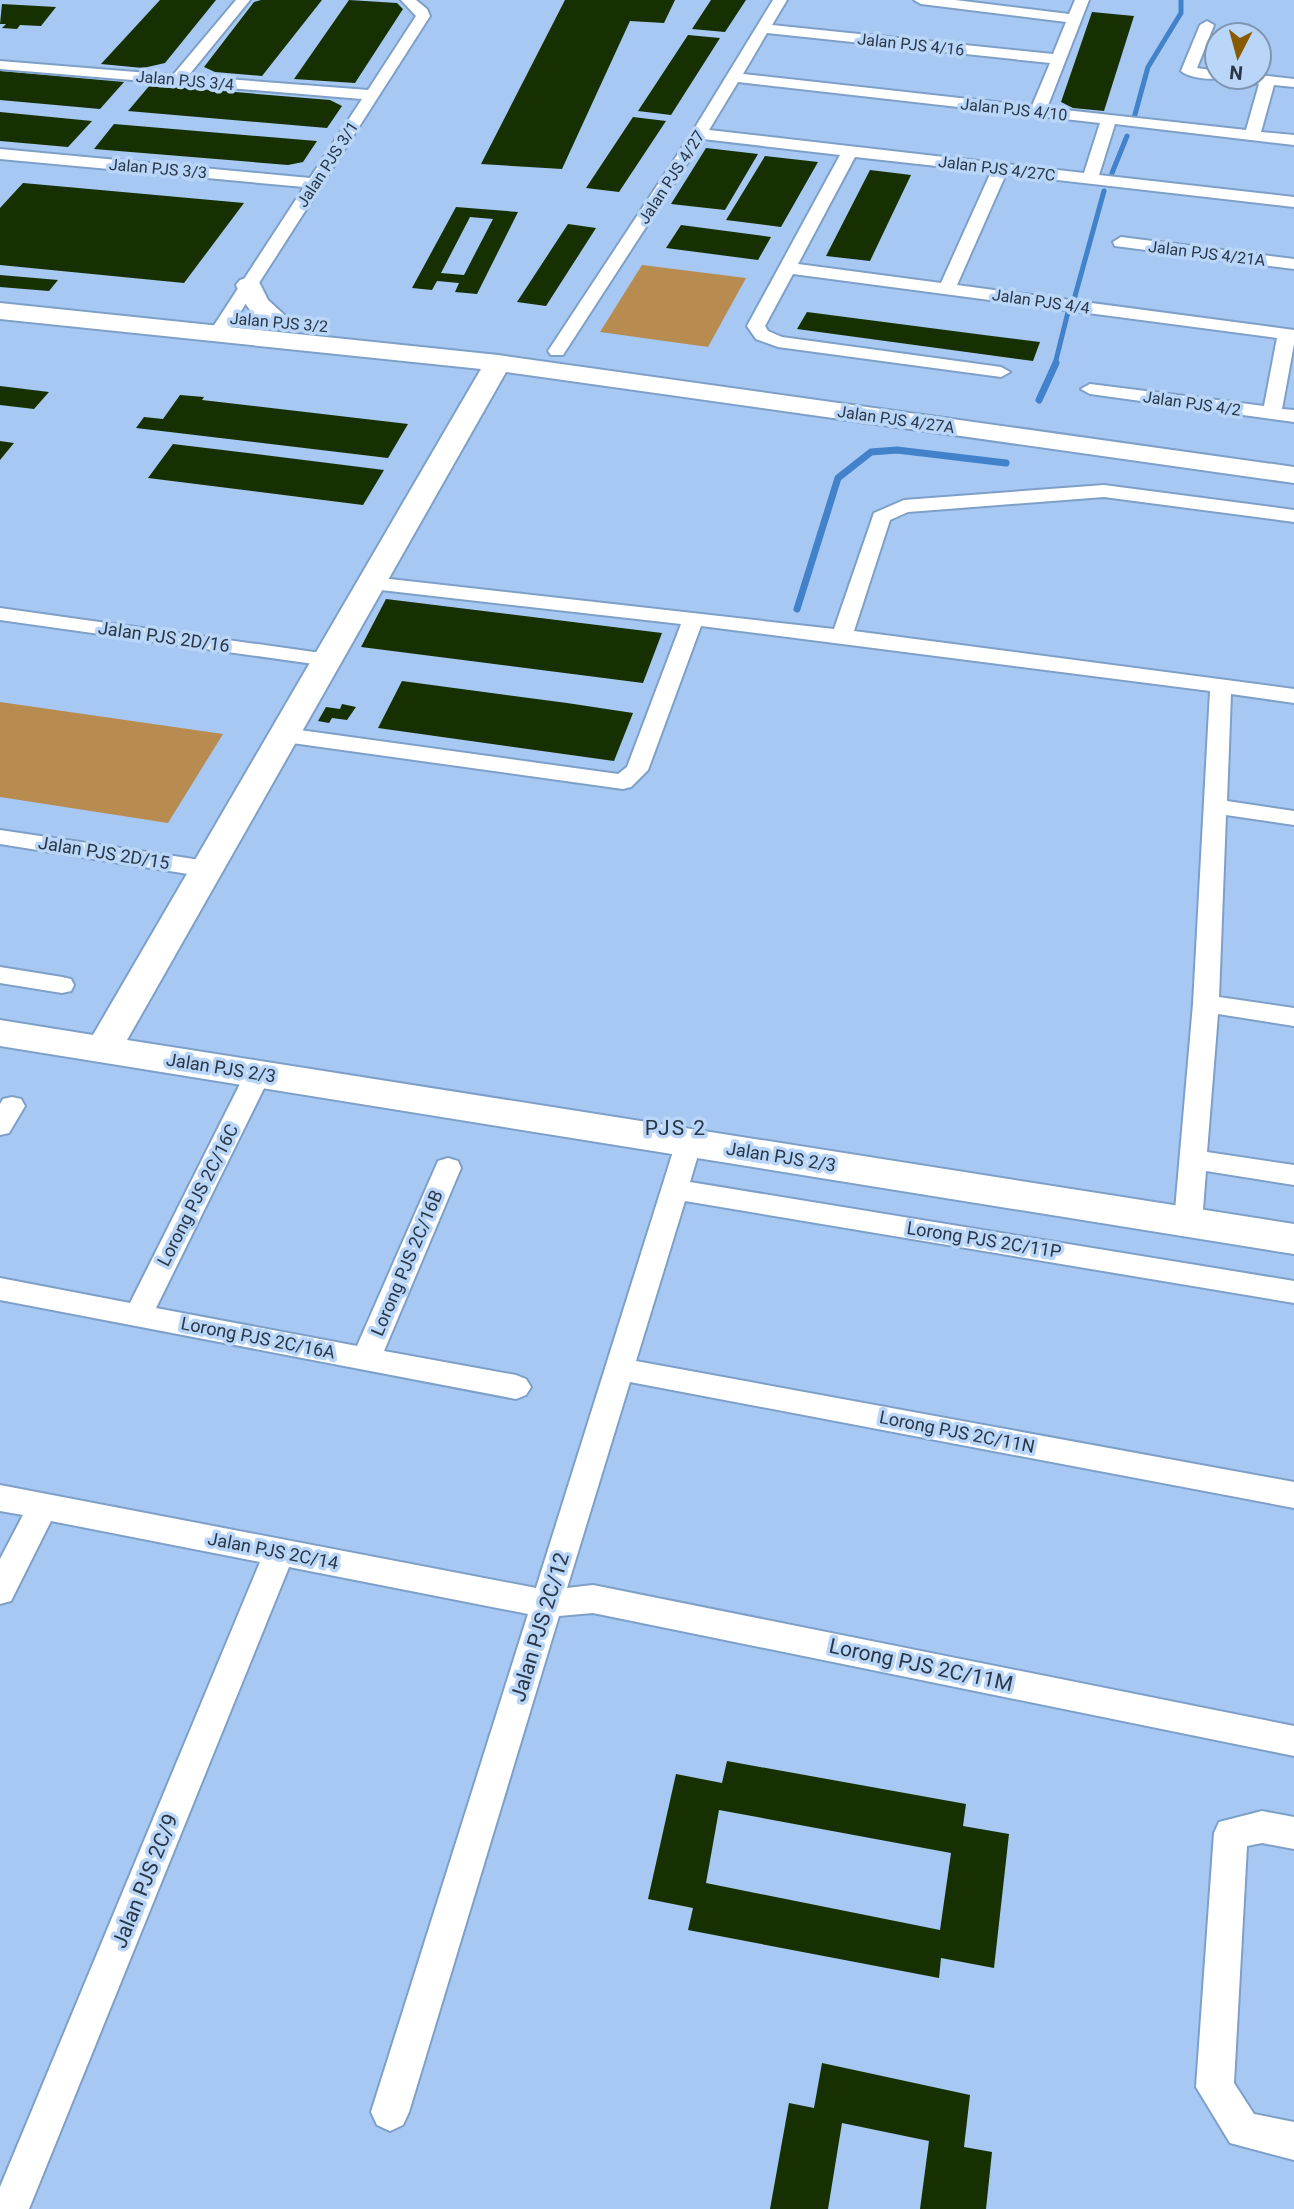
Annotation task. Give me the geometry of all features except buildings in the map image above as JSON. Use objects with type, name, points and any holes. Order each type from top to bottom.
[{"type":"main road","points":[[249,285],[257,304],[279,322]]},
{"type":"main road","name":"Jalan PJS 3/2","points":[[0,295],[440,357],[468,375],[491,377]]},
{"type":"main road","name":"Jalan PJS 3/2","points":[[0,311],[223,325],[279,322],[559,361]]},
{"type":"main road","name":"Jalan PJS 4/27A","points":[[491,377],[559,361],[1245,457],[1294,475]]},
{"type":"main road","points":[[103,1050],[491,377]]},
{"type":"main road","name":"Jalan PJS 4/27A","points":[[1245,457],[1294,453]]},
{"type":"main road","name":"Jalan PJS 2/3","points":[[0,1033],[1294,1239]]},
{"type":"street","points":[[177,79],[243,0]]},
{"type":"street","name":"Jalan PJS 3/1","points":[[223,325],[424,15],[408,0]]},
{"type":"street","name":"Jalan PJS 4/27","points":[[559,361],[780,0]]},
{"type":"street","points":[[921,0],[1074,19]]},
{"type":"street","points":[[1038,111],[1082,0]]},
{"type":"street","name":"Jalan PJS 4/16","points":[[763,28],[1058,60]]},
{"type":"street","points":[[1203,35],[1188,71],[1203,73]]},
{"type":"street","name":"Jalan PJS 3/4","points":[[0,65],[371,95]]},
{"type":"street","name":"Jalan PJS 4/10","points":[[733,77],[1294,140]]},
{"type":"street","points":[[1273,81],[1294,83]]},
{"type":"street","points":[[1252,135],[1265,91]]},
{"type":"street","points":[[1090,179],[1109,119]]},
{"type":"street","name":"Jalan PJS 4/27C","points":[[699,134],[1294,202]]},
{"type":"street","points":[[850,151],[756,326],[762,335],[778,342],[1001,372]]},
{"type":"street","name":"Jalan PJS 3/3","points":[[0,154],[315,183]]},
{"type":"street","points":[[947,289],[1000,169]]},
{"type":"street","name":"Jalan PJS 4/21A","points":[[1121,242],[1294,264]]},
{"type":"street","name":"Jalan PJS 4/4","points":[[787,268],[1291,334]]},
{"type":"street","points":[[1272,414],[1291,334]]},
{"type":"street","name":"Jalan PJS 4/2","points":[[1090,389],[1294,416]]},
{"type":"street","points":[[842,636],[881,517],[904,506],[1104,491],[1294,516]]},
{"type":"street","points":[[372,583],[842,636],[1294,696]]},
{"type":"street","name":"Jalan PJS 2D/16","points":[[0,614],[328,660]]},
{"type":"street","points":[[285,734],[623,782],[637,770],[693,620]]},
{"type":"street","points":[[1188,1222],[1206,1004],[1221,686]]},
{"type":"street","points":[[1214,806],[1294,818]]},
{"type":"street","name":"Jalan PJS 2D/15","points":[[0,837],[207,869]]},
{"type":"street","points":[[0,975],[62,985]]},
{"type":"street","points":[[1206,1004],[1294,1017]]},
{"type":"street","name":"Lorong PJS 2C/16C","points":[[138,1315],[258,1074]]},
{"type":"street","name":"Jalan PJS 2C/12","points":[[390,2112],[689,1142]]},
{"type":"street","points":[[1193,1159],[1294,1175]]},
{"type":"street","name":"Lorong PJS 2C/16B","points":[[366,1359],[448,1168]]},
{"type":"street","name":"Lorong PJS 2C/11P","points":[[674,1189],[1294,1292]]},
{"type":"street","name":"Lorong PJS 2C/16A","points":[[0,1289],[516,1387]]},
{"type":"street","name":"Lorong PJS 2C/11N","points":[[619,1368],[1294,1495]]},
{"type":"street","name":"Jalan PJS 2C/14","points":[[0,1498],[547,1604]]},
{"type":"street","points":[[0,1591],[42,1507]]},
{"type":"street","name":"Jalan PJS 2C/9","points":[[10,2209],[280,1552]]},
{"type":"street","name":"Lorong PJS 2C/11M","points":[[547,1604],[593,1599],[1294,1741]]},
{"type":"street","points":[[1294,1833],[1262,1827],[1231,1833],[1215,2087],[1243,2130],[1294,2141]]},
{"type":"shaded area","points":[[642,265],[746,278],[708,347],[600,332]]},
{"type":"shaded area","points":[[0,702],[223,734],[168,823],[0,797]]},
{"type":"waterway","points":[[1134,118],[1148,67],[1181,13],[1181,0]]},
{"type":"waterway","points":[[1112,173],[1127,136]]},
{"type":"waterway","points":[[1075,296],[1104,191]]},
{"type":"waterway","points":[[1055,364],[1068,312]]},
{"type":"waterway","points":[[1039,400],[1056,363]]},
{"type":"waterway","points":[[797,609],[838,478],[871,452],[897,450],[1006,463]]},
{"type":"district","name":"PJS 2","points":[[676,1128]]}]
